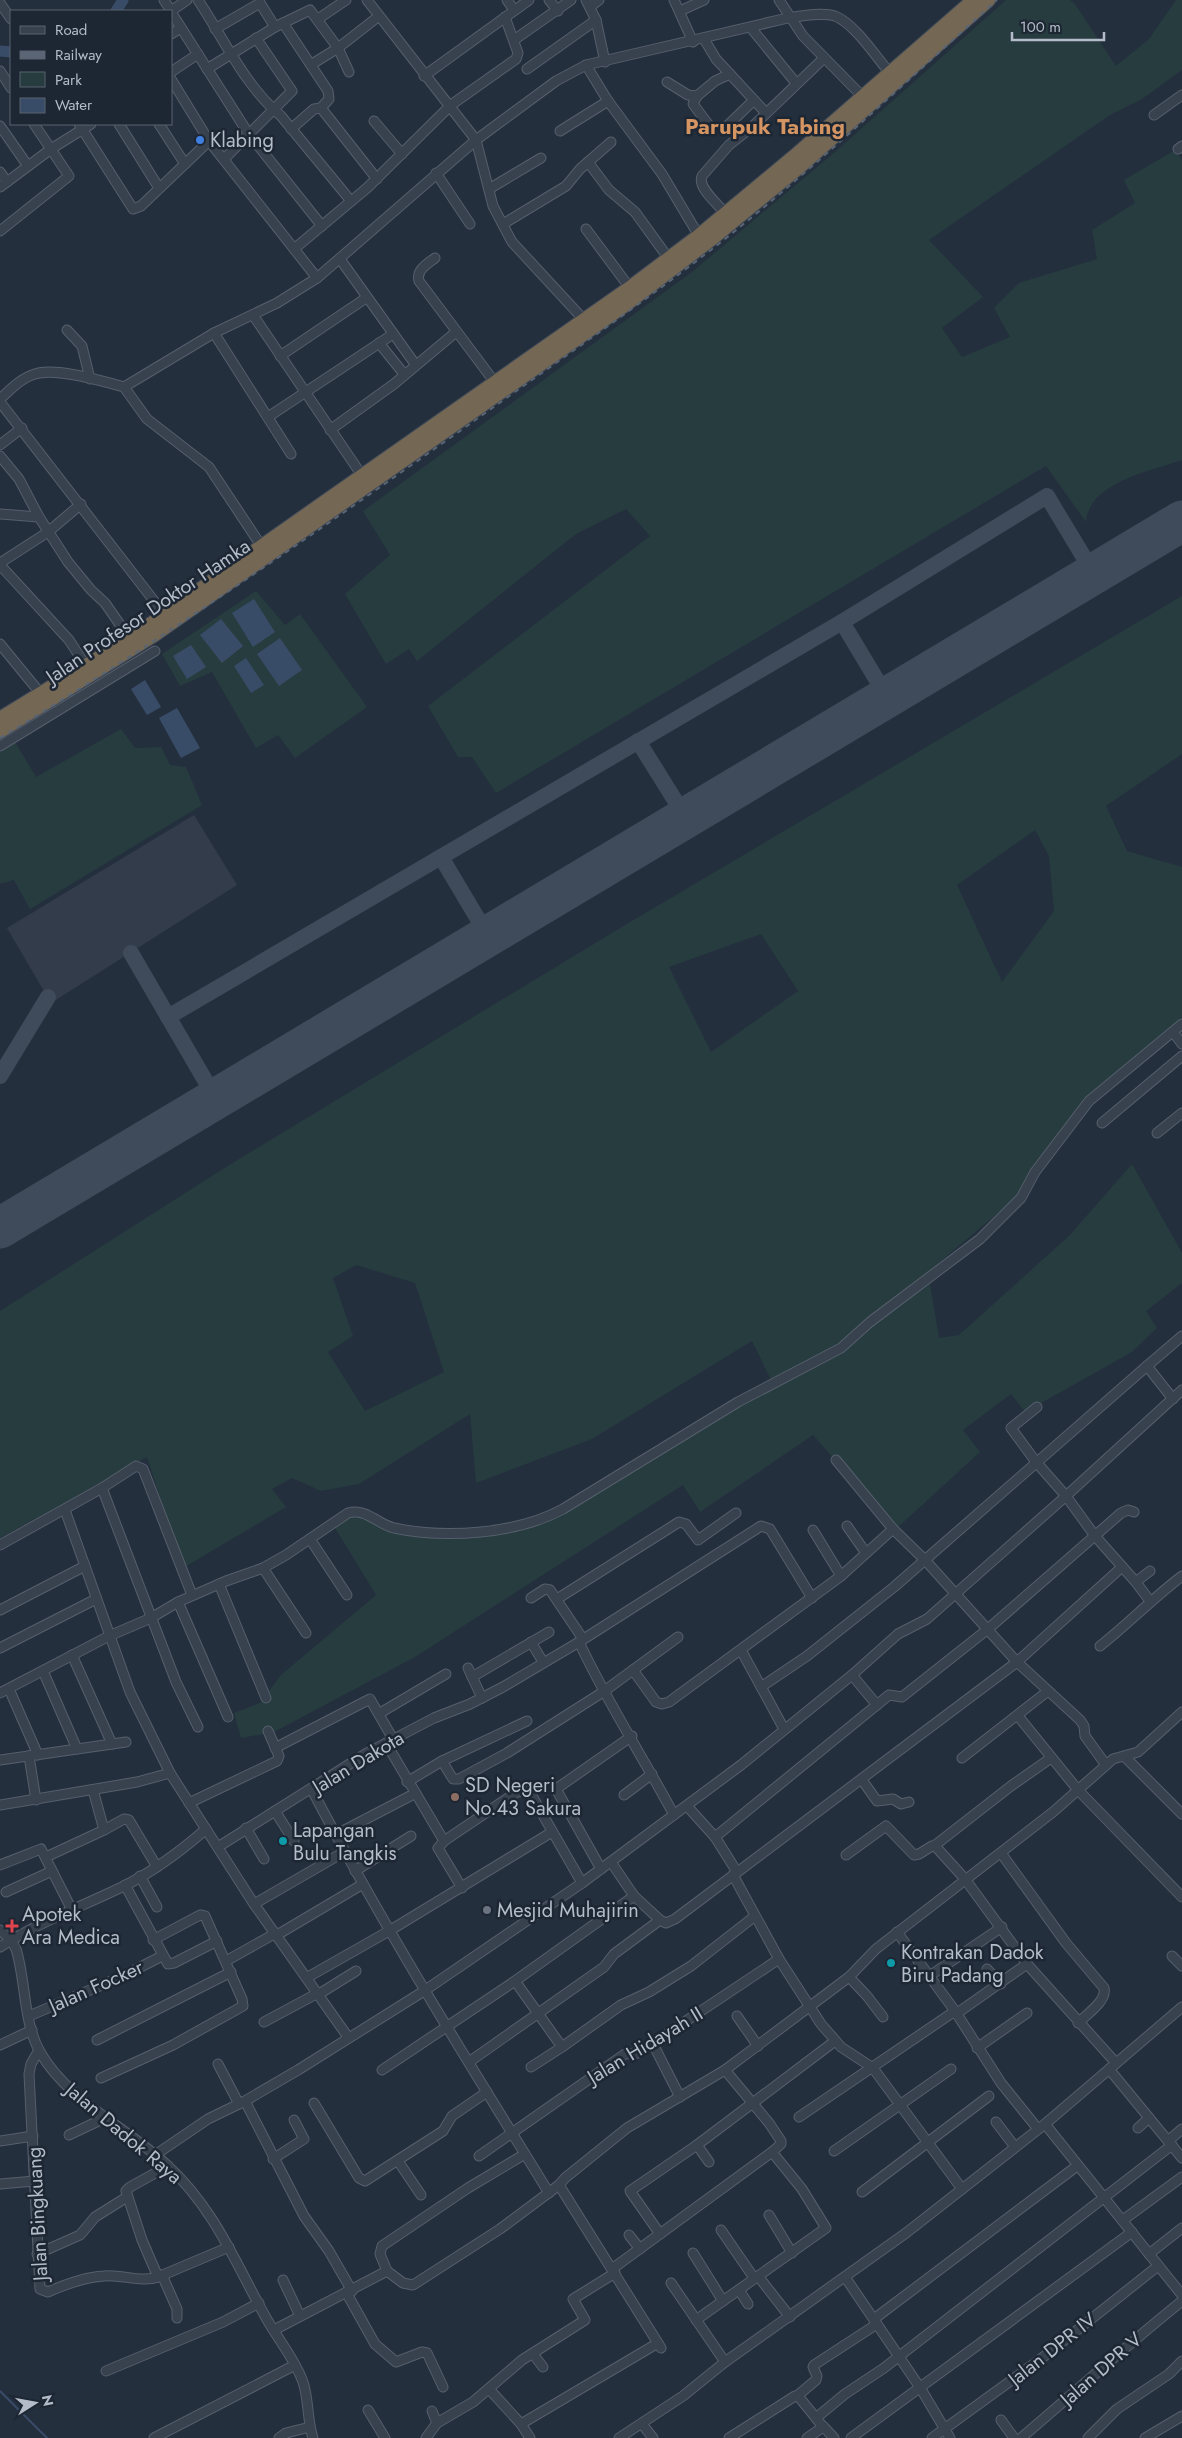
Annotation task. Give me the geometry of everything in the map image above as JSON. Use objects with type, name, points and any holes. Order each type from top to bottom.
[{"type":"highway","points":[[314,518],[425,441],[625,296],[726,214],[797,162],[863,97],[974,0]]},
{"type":"highway","points":[[443,428],[496,384],[585,321],[711,239],[797,162],[988,0]]},
{"type":"highway","points":[[314,518],[363,477],[425,441]]},
{"type":"highway","name":"Jalan Profesor Doktor Hamka","points":[[0,731],[155,634],[262,547],[314,518]]},
{"type":"highway","name":"Jalan Profesor Doktor Hamka","points":[[0,719],[130,639],[165,615],[207,592],[314,518]]},
{"type":"street","points":[[172,10],[187,0]]},
{"type":"street","points":[[210,0],[200,3],[231,55],[271,109],[281,116],[351,201]]},
{"type":"street","points":[[318,19],[346,0]]},
{"type":"street","points":[[367,0],[424,76],[451,105],[476,140],[493,206],[512,242],[585,321]]},
{"type":"street","points":[[507,0],[514,10]]},
{"type":"street","points":[[424,76],[529,0]]},
{"type":"street","points":[[549,0],[558,11]]},
{"type":"street","points":[[514,40],[572,0]]},
{"type":"street","points":[[600,0],[588,3],[596,20],[605,62]]},
{"type":"street","points":[[674,0],[693,42]]},
{"type":"street","points":[[680,11],[704,0]]},
{"type":"street","points":[[779,0],[804,36],[863,97]]},
{"type":"street","points":[[215,29],[263,2],[279,25],[312,64],[330,95],[321,108],[314,109],[291,129]]},
{"type":"street","points":[[0,3],[10,18]]},
{"type":"street","points":[[207,69],[256,38],[306,10],[312,11],[318,19],[338,48],[349,72]]},
{"type":"street","points":[[172,13],[248,133],[322,226]]},
{"type":"street","points":[[124,387],[214,333],[253,315],[317,278],[476,140],[556,81],[586,65],[693,42],[792,17],[814,15],[834,16],[850,26],[890,73]]},
{"type":"street","points":[[312,64],[338,48],[379,16]]},
{"type":"street","points":[[294,249],[377,179],[451,105],[516,59],[518,53],[505,17]]},
{"type":"street","points":[[527,69],[596,20]]},
{"type":"street","points":[[172,33],[181,28]]},
{"type":"street","points":[[751,28],[796,83]]},
{"type":"street","points":[[224,158],[271,109],[290,94],[292,88],[256,38]]},
{"type":"street","points":[[704,39],[716,59],[766,113]]},
{"type":"street","points":[[172,71],[198,54]]},
{"type":"street","points":[[726,214],[703,188],[701,178],[729,145],[824,58]]},
{"type":"street","points":[[586,65],[608,101],[662,174],[699,236]]},
{"type":"street","points":[[0,71],[10,86]]},
{"type":"street","points":[[708,124],[693,104],[697,96],[715,81],[730,74]]},
{"type":"street","points":[[172,81],[209,141],[317,278]]},
{"type":"street","points":[[667,82],[688,95],[697,96]]},
{"type":"street","points":[[1154,115],[1182,95]]},
{"type":"street","points":[[726,127],[754,100]]},
{"type":"street","points":[[560,131],[608,101]]},
{"type":"street","points":[[321,108],[377,179]]},
{"type":"street","points":[[374,120],[402,154]]},
{"type":"street","points":[[0,232],[68,178],[69,175],[35,125]]},
{"type":"street","points":[[120,125],[160,188]]},
{"type":"street","points":[[160,125],[185,164]]},
{"type":"street","points":[[0,126],[28,166]]},
{"type":"street","points":[[0,172],[4,184],[81,126],[133,208],[141,206],[209,141]]},
{"type":"street","points":[[503,224],[566,186],[588,162],[611,142]]},
{"type":"street","points":[[489,189],[541,158]]},
{"type":"street","points":[[588,162],[609,190],[635,212],[669,260]]},
{"type":"street","points":[[436,173],[470,224]]},
{"type":"street","points":[[586,229],[625,296]]},
{"type":"street","points":[[435,258],[420,270],[418,279],[496,384]]},
{"type":"street","points":[[340,259],[366,298],[415,364]]},
{"type":"street","points":[[280,356],[366,298]]},
{"type":"street","points":[[253,315],[363,477]]},
{"type":"street","points":[[68,330],[76,336],[82,346],[90,379]]},
{"type":"street","points":[[330,430],[456,332]]},
{"type":"street","points":[[214,333],[291,454]]},
{"type":"street","points":[[268,416],[393,334]]},
{"type":"street","points":[[379,343],[404,374]]},
{"type":"street","points":[[165,615],[0,401],[17,384],[34,374],[62,374],[124,387],[147,418],[208,468],[262,547]]},
{"type":"street","points":[[0,445],[22,428]]},
{"type":"street","points":[[0,456],[19,479],[39,518],[68,562],[91,590],[105,603],[130,639]]},
{"type":"street","points":[[81,504],[48,532],[16,551],[0,564],[69,640],[86,666]]},
{"type":"street","points":[[0,514],[39,518]]},
{"type":"street","points":[[0,644],[41,694]]},
{"type":"street","points":[[0,746],[155,651]]},
{"type":"street","points":[[0,1693],[110,1636],[151,1618],[192,1595],[263,1568],[343,1516],[358,1512],[367,1513],[392,1527],[445,1533],[479,1532],[542,1519],[569,1506],[738,1402],[841,1348],[876,1318],[980,1239],[1021,1198],[1035,1172],[1089,1101],[1182,1024]]},
{"type":"street","points":[[1173,1032],[1182,1044]]},
{"type":"street","points":[[1102,1123],[1182,1056]]},
{"type":"street","points":[[1157,1133],[1182,1113]]},
{"type":"street","points":[[761,1687],[807,1656],[925,1560],[1182,1336]]},
{"type":"street","points":[[1147,1366],[1173,1399]]},
{"type":"street","points":[[156,2155],[208,2120],[242,2103],[424,1991],[582,1883],[674,1815],[741,1765],[852,1675],[898,1634],[927,1619],[1182,1390]]},
{"type":"street","points":[[1037,1407],[1010,1426],[1036,1462],[1066,1496],[1095,1536],[1136,1581],[1150,1601]]},
{"type":"street","points":[[836,1460],[893,1529],[925,1560],[1016,1662],[1080,1720],[1084,1726],[1085,1736],[1106,1765]]},
{"type":"street","points":[[0,1545],[65,1510],[136,1466],[143,1469],[192,1595]]},
{"type":"street","points":[[102,1488],[176,1682],[198,1727]]},
{"type":"street","points":[[65,1510],[134,1700],[170,1773],[254,1904],[308,1977],[348,2037]]},
{"type":"street","points":[[714,1837],[877,1705],[891,1695],[902,1697],[988,1629],[1121,1513],[1127,1510],[1134,1512]]},
{"type":"street","points":[[557,1599],[679,1522],[686,1524],[698,1540],[736,1513]]},
{"type":"street","name":"Jalan Dakota","points":[[218,1847],[246,1828],[312,1790],[347,1765],[389,1741],[434,1718],[503,1687],[581,1641],[763,1526],[770,1529],[812,1598]]},
{"type":"street","points":[[847,1526],[866,1553]]},
{"type":"street","points":[[634,1670],[656,1702],[665,1704],[841,1576],[893,1529]]},
{"type":"street","points":[[813,1530],[841,1576]]},
{"type":"street","points":[[310,1539],[347,1595]]},
{"type":"street","points":[[0,1610],[84,1566]]},
{"type":"street","points":[[610,1862],[634,1896],[660,1920],[666,1923],[675,1919],[862,1780],[1016,1662],[1122,1567]]},
{"type":"street","points":[[263,1568],[306,1633]]},
{"type":"street","points":[[1136,1581],[1150,1571]]},
{"type":"street","points":[[1100,1646],[1124,1627],[1150,1601],[1182,1576]]},
{"type":"street","points":[[218,1584],[266,1698]]},
{"type":"street","points":[[532,1598],[548,1589],[557,1599],[581,1641],[602,1692],[632,1736],[674,1815]]},
{"type":"street","points":[[0,1648],[96,1599]]},
{"type":"street","points":[[178,1602],[228,1717]]},
{"type":"street","points":[[472,1677],[549,1632]]},
{"type":"street","points":[[442,1761],[452,1778],[459,1779],[507,1753],[602,1692],[678,1638]]},
{"type":"street","points":[[532,1642],[544,1662]]},
{"type":"street","points":[[741,1650],[784,1729]]},
{"type":"street","points":[[72,1656],[112,1744]]},
{"type":"street","points":[[468,1668],[482,1698]]},
{"type":"street","points":[[43,1671],[76,1749]]},
{"type":"street","points":[[380,1713],[446,1674]]},
{"type":"street","points":[[852,1675],[877,1705]]},
{"type":"street","points":[[9,1689],[34,1756],[36,1800]]},
{"type":"street","points":[[962,1758],[1048,1691]]},
{"type":"street","points":[[275,1748],[370,1699],[380,1713],[389,1741],[407,1782],[444,1841]]},
{"type":"street","points":[[525,2154],[468,2188],[382,2246],[380,2254],[387,2271],[408,2286],[420,2282],[494,2234],[560,2185],[565,2178],[627,2128],[725,2070],[758,2046],[782,2022],[810,2007],[848,1977],[864,1959],[896,1932],[1001,1852],[1113,1759],[1138,1752],[1182,1712]]},
{"type":"street","points":[[1018,1716],[1078,1790],[1182,1897]]},
{"type":"street","points":[[407,1782],[442,1761],[527,1720]]},
{"type":"street","points":[[190,1803],[277,1761],[279,1758],[268,1731]]},
{"type":"street","points":[[601,1869],[556,1789],[632,1736]]},
{"type":"street","points":[[0,1760],[126,1742]]},
{"type":"street","points":[[1125,1757],[1182,1814]]},
{"type":"street","points":[[846,1855],[886,1826],[914,1855],[934,1846],[1011,1786],[1051,1758]]},
{"type":"street","points":[[0,1805],[148,1780],[170,1773]]},
{"type":"street","points":[[624,1795],[652,1774]]},
{"type":"street","points":[[862,1780],[877,1801],[893,1799],[901,1804],[909,1802]]},
{"type":"street","points":[[93,1790],[104,1830]]},
{"type":"street","points":[[312,1790],[344,1852],[424,1991],[549,2192]]},
{"type":"street","points":[[462,1888],[438,1848],[444,1841],[471,1821],[517,1792],[524,1791],[532,1796],[582,1883]]},
{"type":"street","points":[[335,1835],[414,1794]]},
{"type":"street","points":[[686,1806],[714,1837],[778,1959],[810,2007],[836,2041],[852,2056],[873,2068],[962,2189]]},
{"type":"street","points":[[274,1812],[294,1841]]},
{"type":"street","points":[[46,1857],[124,1819],[129,1820],[157,1867]]},
{"type":"street","points":[[246,1828],[264,1860]]},
{"type":"street","points":[[0,1947],[125,1885],[157,1867],[206,1829]]},
{"type":"street","points":[[308,1977],[462,1888],[552,1832]]},
{"type":"street","points":[[355,1870],[411,1836]]},
{"type":"street","points":[[934,1846],[965,1879],[1002,1927],[1027,1964],[1113,2066],[1149,2118],[1182,2158]]},
{"type":"street","points":[[0,1865],[38,1848],[42,1850],[72,1910]]},
{"type":"street","points":[[254,1904],[344,1852]]},
{"type":"street","points":[[1001,1852],[1066,1943],[1104,1988],[1105,1993],[1102,1999],[1078,2023]]},
{"type":"street","points":[[6,1892],[52,1871]]},
{"type":"street","points":[[140,1876],[157,1907]]},
{"type":"street","points":[[226,1961],[363,1884]]},
{"type":"street","points":[[125,1885],[165,1962],[171,1964],[217,1941]]},
{"type":"street","points":[[382,2070],[447,2028],[634,1896]]},
{"type":"street","points":[[101,2078],[173,2045],[242,2008],[244,2002],[206,1917],[202,1914],[153,1940]]},
{"type":"street","points":[[531,2067],[562,2048],[621,2004],[649,1992],[691,1966],[755,1916]]},
{"type":"street","points":[[468,2062],[604,1967],[614,1954],[660,1920]]},
{"type":"street","points":[[928,1977],[1002,1927]]},
{"type":"street","name":"Jalan Dadok Raya","points":[[0,1930],[11,1940],[19,1963],[32,2030],[39,2050],[65,2083],[156,2155],[204,2206],[295,2364],[304,2386],[313,2438]]},
{"type":"street","points":[[896,1932],[956,2013],[1001,2083],[1105,2198],[1182,2295]]},
{"type":"street","name":"Jalan Focker","points":[[29,2016],[123,1976],[162,1956]]},
{"type":"street","points":[[1172,1956],[1182,1966]]},
{"type":"street","name":"Jalan Hidayah II","points":[[479,2156],[625,2054],[637,2054],[778,1959]]},
{"type":"street","points":[[799,2117],[1001,1984],[1027,1964]]},
{"type":"street","points":[[987,1969],[1001,1984]]},
{"type":"street","points":[[264,2022],[356,1971]]},
{"type":"street","points":[[97,2040],[231,1972]]},
{"type":"street","points":[[848,1977],[867,1996],[883,2017]]},
{"type":"street","points":[[515,1981],[562,2048]]},
{"type":"street","points":[[619,2438],[683,2396],[725,2362],[906,2233],[1041,2126],[1182,2007]]},
{"type":"street","points":[[977,2048],[1027,2013]]},
{"type":"street","points":[[737,2016],[758,2046]]},
{"type":"street","points":[[0,2045],[32,2030]]},
{"type":"street","points":[[660,2234],[630,2191],[697,2145],[836,2041]]},
{"type":"street","points":[[652,2044],[680,2097]]},
{"type":"street","name":"Jalan Bingkuang","points":[[39,2050],[32,2060],[30,2074],[36,2254],[40,2289],[45,2292],[94,2276],[148,2279],[160,2276]]},
{"type":"street","points":[[218,2064],[242,2103],[304,2216],[329,2251],[377,2347],[396,2362],[422,2352],[427,2353],[442,2387]]},
{"type":"street","points":[[834,2151],[950,2069]]},
{"type":"street","points":[[426,2438],[437,2423],[473,2402],[522,2360],[585,2320],[574,2298],[614,2271],[640,2249],[781,2144],[781,2141],[753,2104],[725,2070]]},
{"type":"street","points":[[314,2103],[361,2180],[367,2181],[443,2131],[452,2116],[487,2092]]},
{"type":"street","points":[[862,2192],[928,2144],[989,2096]]},
{"type":"street","points":[[69,2135],[107,2117]]},
{"type":"street","points":[[1138,2128],[1149,2118]]},
{"type":"street","points":[[273,2159],[304,2139],[294,2120]]},
{"type":"street","points":[[996,2122],[1015,2147]]},
{"type":"street","points":[[816,2418],[1105,2198],[1170,2143],[1182,2129]]},
{"type":"street","points":[[0,2142],[33,2136]]},
{"type":"street","points":[[697,2145],[709,2162]]},
{"type":"street","points":[[696,2320],[820,2234],[826,2226],[802,2189],[772,2152]]},
{"type":"street","points":[[398,2161],[421,2195]]},
{"type":"street","points":[[168,2166],[128,2188],[127,2197],[142,2240],[176,2307],[177,2318]]},
{"type":"street","points":[[729,2438],[797,2396],[816,2380],[814,2365],[875,2322],[1077,2166]]},
{"type":"street","points":[[1123,2220],[1182,2177]]},
{"type":"street","points":[[0,2184],[35,2181]]},
{"type":"street","points":[[521,2424],[660,2345],[560,2185]]},
{"type":"street","points":[[36,2254],[80,2235],[95,2217],[127,2197]]},
{"type":"street","points":[[769,2215],[792,2253]]},
{"type":"street","points":[[1149,2254],[1182,2228]]},
{"type":"street","points":[[721,2230],[756,2277],[790,2316]]},
{"type":"street","points":[[851,2438],[921,2389],[1132,2232]]},
{"type":"street","points":[[629,2235],[640,2249]]},
{"type":"street","points":[[160,2276],[229,2247]]},
{"type":"street","points":[[693,2253],[723,2301]]},
{"type":"street","name":"Jalan DPR IV","points":[[932,2438],[1042,2358],[1158,2266]]},
{"type":"street","points":[[274,2330],[387,2271]]},
{"type":"street","points":[[845,2277],[921,2389],[950,2438]]},
{"type":"street","points":[[283,2280],[300,2316]]},
{"type":"street","points":[[671,2282],[725,2362]]},
{"type":"street","points":[[739,2290],[748,2304]]},
{"type":"street","name":"Jalan DPR V","points":[[1021,2438],[1182,2300]]},
{"type":"street","points":[[106,2371],[223,2322],[259,2303]]},
{"type":"street","points":[[533,2354],[542,2367]]},
{"type":"street","points":[[1093,2436],[1117,2409],[1168,2374],[1182,2361]]},
{"type":"street","points":[[154,2438],[295,2364]]},
{"type":"street","points":[[489,2389],[521,2424],[530,2438]]},
{"type":"street","points":[[797,2396],[834,2438]]},
{"type":"street","points":[[368,2410],[386,2438]]},
{"type":"street","points":[[432,2411],[437,2423]]},
{"type":"street","points":[[1145,2438],[1182,2416]]},
{"type":"street","points":[[1001,2420],[1014,2438]]},
{"type":"street","points":[[642,2424],[653,2438]]},
{"type":"street","points":[[807,2438],[823,2426]]},
{"type":"street","points":[[279,2438],[286,2433],[310,2427]]},
{"type":"shaded area","points":[[194,815],[237,885],[51,1003],[7,928]]},
{"type":"green space","points":[[1006,0],[1070,0],[1075,4],[1116,66],[1149,39],[1176,0],[1182,0],[1182,70],[1142,99],[1110,115],[929,240],[983,297],[942,328],[962,357],[1010,337],[994,308],[1019,283],[1097,259],[1092,230],[1135,203],[1124,180],[1175,150],[1182,160],[1182,460],[1139,474],[1110,488],[1098,497],[1090,508],[1086,522],[1046,466],[496,793],[472,757],[458,757],[428,706],[650,536],[626,509],[576,534],[417,661],[409,649],[386,664],[345,594],[390,555],[363,511],[692,272],[835,152]]},
{"type":"green space","points":[[256,591],[285,625],[300,614],[367,707],[295,758],[278,735],[256,748],[212,672],[180,686],[162,654]]},
{"type":"green space","points":[[1182,596],[1182,754],[1106,806],[1127,851],[1182,867],[1182,1017],[1081,1107],[1025,1190],[928,1272],[939,1338],[959,1335],[1069,1236],[1132,1164],[1182,1253],[1182,1283],[1146,1311],[1157,1328],[1132,1352],[1025,1412],[1011,1394],[963,1430],[980,1452],[896,1529],[813,1435],[700,1512],[683,1485],[415,1657],[274,1732],[241,1738],[234,1713],[260,1703],[281,1675],[376,1595],[332,1523],[355,1508],[394,1526],[474,1529],[550,1513],[772,1382],[752,1341],[592,1439],[476,1483],[470,1414],[359,1484],[321,1491],[292,1478],[272,1489],[286,1507],[183,1568],[147,1457],[0,1538],[0,1311],[226,1167],[625,925]],"holes":[[[1035,830],[1049,856],[1054,911],[1002,982],[957,885]],[[761,934],[798,991],[711,1052],[669,967]],[[356,1265],[415,1283],[444,1372],[365,1411],[328,1352],[353,1336],[333,1278]]]},
{"type":"green space","points":[[121,729],[135,748],[161,747],[170,765],[186,767],[202,805],[30,909],[14,880],[0,884],[0,752],[15,742],[36,777]]},
{"type":"water","points":[[254,599],[275,632],[253,647],[232,613]]},
{"type":"water","points":[[221,619],[243,646],[222,663],[200,635]]},
{"type":"water","points":[[280,638],[302,670],[279,686],[257,654]]},
{"type":"water","points":[[191,645],[206,667],[187,679],[173,656]]},
{"type":"water","points":[[246,658],[264,685],[251,693],[234,666]]},
{"type":"water","points":[[145,680],[161,707],[147,715],[131,689]]},
{"type":"water","points":[[177,708],[200,748],[181,758],[159,718]]},
{"type":"waterway","points":[[117,10],[123,0]]},
{"type":"waterway","points":[[0,51],[10,52]]},
{"type":"waterway","points":[[0,2391],[47,2438]]},
{"type":"taxiway","points":[[168,1017],[842,622],[1047,496],[1094,574]]},
{"type":"taxiway","points":[[842,622],[887,697]]},
{"type":"taxiway","points":[[638,741],[686,818]]},
{"type":"taxiway","points":[[441,857],[488,936]]},
{"type":"taxiway","points":[[131,953],[216,1099]]},
{"type":"taxiway","points":[[0,1076],[48,997]]},
{"type":"runway","points":[[0,1228],[1182,521]]},
{"type":"railway","points":[[0,738],[119,664],[294,547],[600,332],[665,284],[730,235],[798,178],[997,0]]},
{"type":"place","name":"Klabing","points":[[200,140]]},
{"type":"place","name":"SD Negeri No.43 Sakura","points":[[455,1797]]},
{"type":"place","name":"Lapangan Bulu Tangkis","points":[[283,1841]]},
{"type":"place","name":"Mesjid Muhajirin","points":[[487,1910]]},
{"type":"place","name":"Apotek Ara Medica","points":[[12,1926]]},
{"type":"place","name":"Kontrakan Dadok Biru Padang","points":[[891,1963]]},
{"type":"district","name":"Parupuk Tabing","points":[[765,126]]}]
